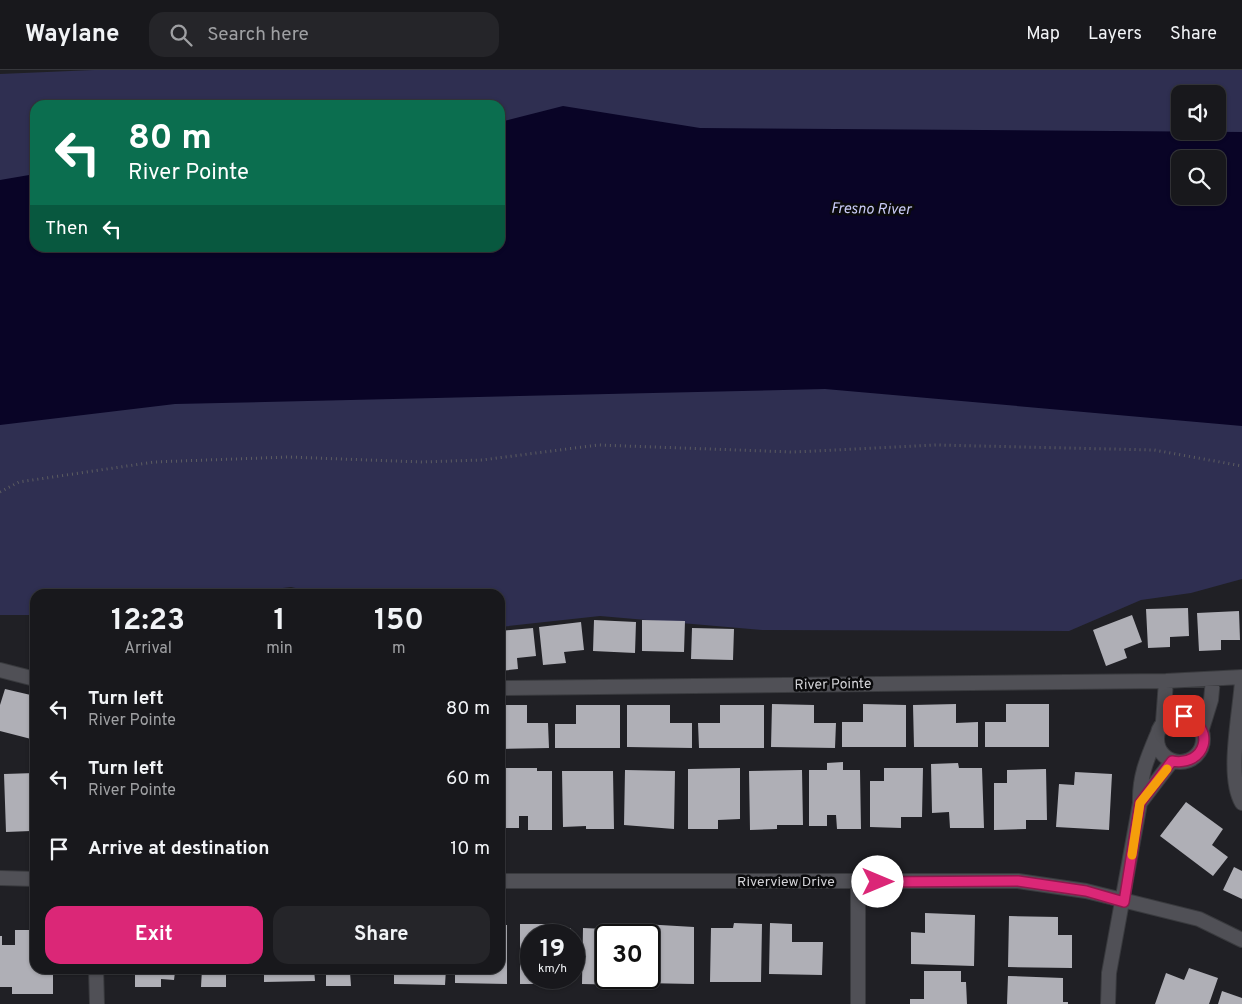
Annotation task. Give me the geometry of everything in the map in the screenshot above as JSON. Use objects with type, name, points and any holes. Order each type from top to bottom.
[{"type":"street","points":[[0,670],[30,678]]},
{"type":"street","points":[[1157,735],[1160,751],[1172,761],[1188,761],[1195,758],[1204,744],[1202,729],[1211,700],[1214,679]]},
{"type":"street","name":"River Pointe","points":[[505,688],[1242,679],[1233,764],[1238,797],[1242,804]]},
{"type":"street","points":[[1164,722],[1166,681]]},
{"type":"street","points":[[1108,1004],[1109,973],[1124,902],[1140,803],[1140,784],[1144,764],[1164,722],[1169,718],[1184,716],[1197,722],[1202,729]]},
{"type":"street","points":[[1140,803],[1172,761]]},
{"type":"street","points":[[0,878],[30,879]]},
{"type":"street","name":"Riverview Drive","points":[[505,881],[1018,881],[1086,891],[1199,920],[1242,940]]},
{"type":"street","points":[[858,882],[858,1004]]},
{"type":"street","points":[[96,974],[97,1004]]},
{"type":"path","points":[[0,492],[19,482],[154,462],[288,457],[422,462],[482,460],[598,445],[793,452],[936,445],[1154,450],[1242,466]]},
{"type":"shaded area","points":[[94,70],[1242,70],[1242,579],[1191,593],[1141,600],[1069,631],[762,630],[600,616],[505,626],[505,589],[300,589],[291,587],[274,589],[30,589],[30,615],[0,615],[0,74]]},
{"type":"water","name":"Fresno River","points":[[563,106],[700,128],[1171,131],[1171,140],[1226,140],[1226,132],[1242,132],[1242,426],[825,389],[175,404],[0,425],[0,180],[30,175],[30,252],[505,252],[505,121]]},
{"type":"building","points":[[1188,608],[1189,636],[1170,637],[1170,647],[1148,648],[1146,609]]},
{"type":"building","points":[[1239,611],[1240,640],[1221,640],[1221,650],[1199,651],[1197,613]]},
{"type":"building","points":[[1132,615],[1142,642],[1124,649],[1127,658],[1106,666],[1093,630]]},
{"type":"building","points":[[594,620],[636,622],[635,653],[593,651]]},
{"type":"building","points":[[642,620],[685,621],[684,652],[642,651]]},
{"type":"building","points":[[581,622],[584,650],[564,652],[566,663],[543,665],[539,627]]},
{"type":"building","points":[[533,628],[536,656],[517,658],[518,669],[505,670],[505,631]]},
{"type":"building","points":[[692,628],[734,629],[733,660],[691,659]]},
{"type":"building","points":[[5,689],[30,695],[30,739],[0,731],[0,705]]},
{"type":"building","points":[[772,704],[814,705],[814,723],[836,723],[835,748],[771,747]]},
{"type":"building","points":[[863,704],[906,705],[906,747],[842,747],[842,722],[863,722]]},
{"type":"building","points":[[956,704],[956,723],[978,722],[978,747],[914,747],[913,705]]},
{"type":"building","points":[[1006,704],[1049,704],[1049,747],[985,747],[985,722],[1006,722]]},
{"type":"building","points":[[505,705],[527,705],[527,723],[548,723],[549,748],[505,749]]},
{"type":"building","points":[[576,705],[620,705],[620,748],[555,748],[555,724],[576,724]]},
{"type":"building","points":[[627,705],[670,705],[670,723],[692,723],[692,748],[627,747]]},
{"type":"building","points":[[720,705],[764,705],[764,748],[699,748],[698,723],[720,723]]},
{"type":"building","points":[[843,762],[843,770],[860,770],[861,829],[837,829],[836,815],[827,815],[827,826],[809,826],[809,770],[827,770],[827,763]]},
{"type":"building","points":[[958,763],[959,768],[982,768],[984,828],[950,828],[949,812],[932,813],[931,764]]},
{"type":"building","points":[[505,768],[537,768],[537,771],[552,771],[552,830],[528,830],[528,816],[519,816],[519,828],[505,828]]},
{"type":"building","points":[[740,768],[740,819],[718,820],[718,829],[688,829],[688,769]]},
{"type":"building","points":[[884,768],[923,768],[922,817],[901,817],[901,828],[870,827],[870,781],[884,781]]},
{"type":"building","points":[[1046,769],[1047,820],[1026,820],[1026,829],[994,830],[994,783],[1007,783],[1007,770]]},
{"type":"building","points":[[625,770],[675,771],[674,829],[624,825]]},
{"type":"building","points":[[802,770],[803,825],[777,825],[777,829],[750,830],[749,771]]},
{"type":"building","points":[[562,771],[613,771],[614,829],[586,829],[586,826],[563,827]]},
{"type":"building","points":[[1075,772],[1112,774],[1109,830],[1056,827],[1059,784],[1074,785]]},
{"type":"building","points":[[30,773],[30,831],[6,832],[4,774]]},
{"type":"building","points":[[1186,802],[1223,829],[1212,845],[1228,857],[1213,876],[1160,836]]},
{"type":"building","points":[[1234,867],[1242,871],[1242,899],[1223,890]]},
{"type":"building","points":[[925,913],[975,915],[974,966],[911,964],[911,932],[925,933]]},
{"type":"building","points":[[1009,916],[1058,917],[1058,935],[1072,935],[1072,968],[1008,967]]},
{"type":"building","points":[[734,923],[762,924],[761,982],[710,982],[711,928],[733,928]]},
{"type":"building","points":[[770,923],[792,924],[792,942],[823,942],[822,975],[769,974]]},
{"type":"building","points":[[505,925],[507,925],[507,984],[455,983],[455,974],[505,974]]},
{"type":"building","points":[[660,925],[694,927],[694,984],[660,983]]},
{"type":"building","points":[[585,928],[595,929],[595,984],[585,984]]},
{"type":"building","points":[[15,930],[30,930],[30,974],[53,974],[53,994],[12,994],[12,987],[0,987],[0,936],[2,936],[2,945],[15,945]]},
{"type":"building","points":[[1189,968],[1218,978],[1209,1004],[1155,1004],[1166,973],[1184,980]]},
{"type":"building","points":[[924,971],[961,971],[961,982],[966,982],[967,1004],[910,1004],[910,999],[924,999]]},
{"type":"building","points":[[135,974],[175,974],[174,980],[161,979],[161,987],[135,987]]},
{"type":"building","points":[[202,974],[226,974],[226,987],[201,987]]},
{"type":"building","points":[[264,974],[314,974],[315,981],[264,982]]},
{"type":"building","points":[[326,974],[350,974],[351,986],[326,986]]},
{"type":"building","points":[[394,974],[446,974],[445,985],[394,984]]},
{"type":"building","points":[[1008,976],[1063,978],[1063,1002],[1068,1002],[1068,1004],[1007,1004]]},
{"type":"building","points":[[1222,991],[1242,998],[1242,1004],[1218,1004]]},
{"type":"slow traffic","points":[[1132,855],[1140,803],[1167,769]]},
{"type":"route","points":[[878,882],[1018,881],[1086,891],[1124,902],[1140,803],[1172,761],[1188,761],[1195,758],[1204,744],[1202,729],[1197,722],[1184,716]]}]
